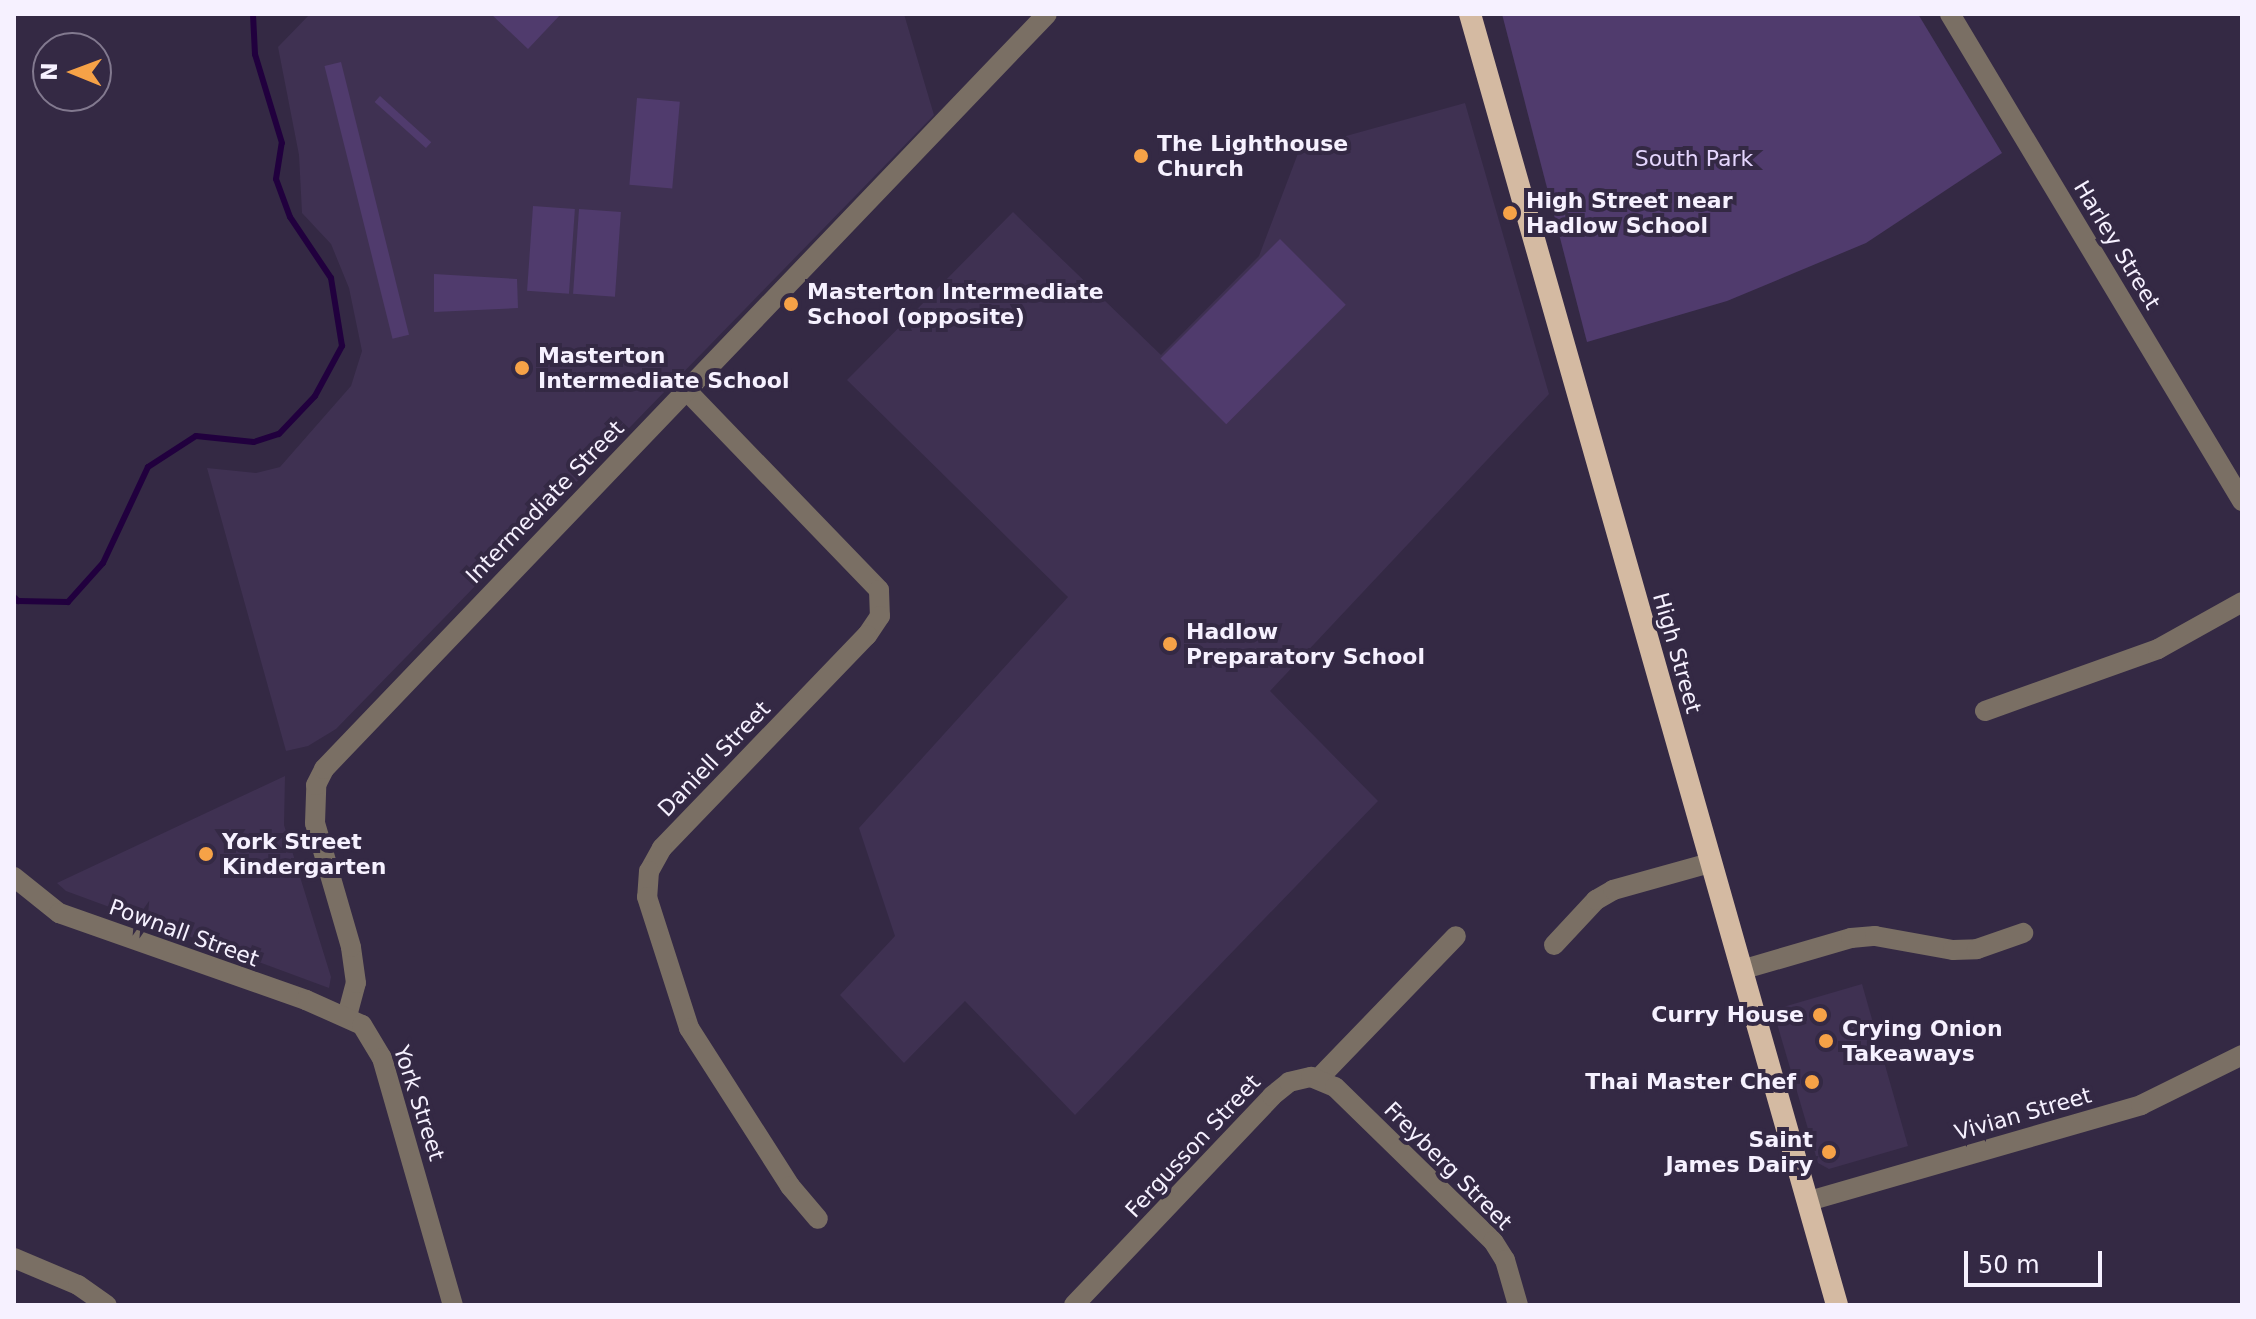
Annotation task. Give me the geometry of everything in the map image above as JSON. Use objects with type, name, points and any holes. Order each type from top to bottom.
[{"type":"highway","name":"High Street","points":[[1470,14],[1837,1305]]},
{"type":"street","name":"Intermediate Street","points":[[347,1016],[356,983],[351,947],[315,823],[316,785],[336,753],[1047,14]]},
{"type":"street","name":"Harley Street","points":[[1950,14],[2242,501]]},
{"type":"street","name":"Daniell Street","points":[[686,390],[879,590],[880,616],[867,635],[662,848],[649,871],[647,897],[689,1028],[790,1186],[818,1219]]},
{"type":"street","points":[[1985,711],[2158,649],[2242,602]]},
{"type":"street","points":[[1554,945],[1596,900],[1613,890],[1710,863]]},
{"type":"street","name":"Pownall Street","points":[[14,878],[59,913],[347,1016]]},
{"type":"street","points":[[1741,970],[1851,938],[1875,936],[1953,950],[1977,949],[2023,933]]},
{"type":"street","points":[[1319,1078],[1456,936]]},
{"type":"street","name":"York Street","points":[[347,1016],[362,1025],[382,1058],[453,1305]]},
{"type":"street","name":"Vivian Street","points":[[1809,1201],[2141,1105],[2242,1055]]},
{"type":"street","name":"Fergusson Street","points":[[1074,1305],[1272,1096],[1289,1082],[1319,1078]]},
{"type":"street","name":"Freyberg Street","points":[[1319,1078],[1335,1087],[1493,1241],[1505,1260],[1518,1305]]},
{"type":"street","points":[[14,1258],[78,1285],[107,1305]]},
{"type":"shaded area","name":"Masterton Intermediate School","points":[[310,14],[904,14],[934,115],[336,729],[308,746],[286,751],[207,468],[256,473],[280,467],[351,386],[362,351],[349,288],[331,244],[302,213],[299,155],[278,47]]},
{"type":"shaded area","name":"Hadlow Preparatory School","points":[[1465,103],[1549,394],[1270,691],[1378,801],[1075,1115],[965,1001],[904,1063],[840,995],[895,936],[859,828],[1068,597],[847,380],[1013,212],[1161,355],[1259,256],[1305,135],[1328,141]]},
{"type":"shaded area","name":"York Street Kindergarten","points":[[285,776],[284,825],[331,977],[329,988],[66,891],[57,883]]},
{"type":"shaded area","points":[[1862,984],[1908,1146],[1829,1169],[1818,1163],[1773,1010]]},
{"type":"green space","points":[[491,14],[561,14],[528,49]]},
{"type":"green space","name":"South Park","points":[[1502,14],[1918,14],[2002,153],[1866,243],[1727,301],[1587,342]]},
{"type":"green space","points":[[341,62],[409,335],[392,339],[325,66]]},
{"type":"green space","points":[[380,96],[431,142],[426,148],[375,102]]},
{"type":"green space","points":[[637,98],[680,102],[672,188],[629,185]]},
{"type":"green space","points":[[533,206],[575,209],[569,294],[527,291]]},
{"type":"green space","points":[[579,209],[621,212],[615,297],[573,294]]},
{"type":"green space","points":[[1280,239],[1346,305],[1226,424],[1160,359]]},
{"type":"green space","points":[[434,274],[517,279],[518,308],[434,312]]},
{"type":"waterway","points":[[14,597],[18,601],[68,602],[103,563],[148,467],[196,436],[254,442],[279,434],[315,396],[342,346],[331,278],[290,217],[276,179],[282,143],[255,54],[253,14]]},
{"type":"place","name":"The Lighthouse Church","points":[[1141,156]]},
{"type":"place","name":"High Street near Hadlow School","points":[[1510,213]]},
{"type":"place","name":"Masterton Intermediate School (opposite)","points":[[791,304]]},
{"type":"place","name":"Masterton Intermediate School","points":[[522,368]]},
{"type":"place","name":"Hadlow Preparatory School","points":[[1170,644]]},
{"type":"place","name":"York Street Kindergarten","points":[[206,854]]},
{"type":"place","name":"Curry House","points":[[1820,1015]]},
{"type":"place","name":"Crying Onion Takeaways","points":[[1826,1041]]},
{"type":"place","name":"Thai Master Chef","points":[[1812,1082]]},
{"type":"place","name":"Saint James Dairy","points":[[1829,1152]]}]
